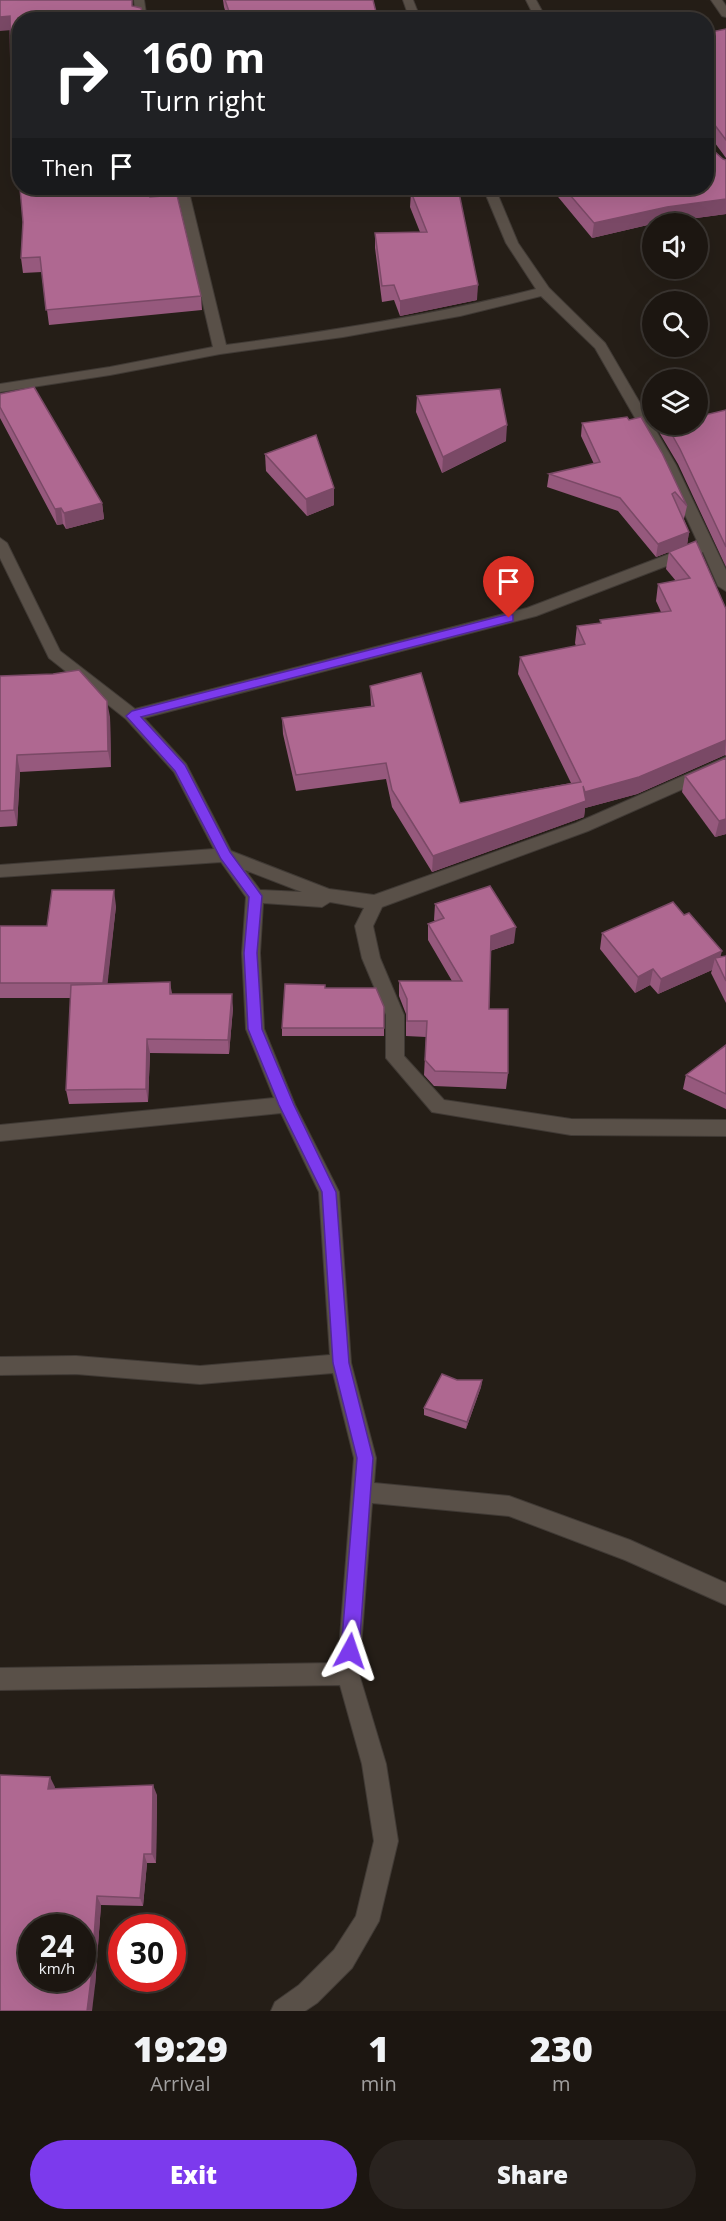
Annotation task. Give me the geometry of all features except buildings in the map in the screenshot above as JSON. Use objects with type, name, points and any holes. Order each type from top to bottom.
[{"type":"street","points":[[716,0],[726,14]]},
{"type":"street","points":[[184,195],[220,350]]},
{"type":"street","points":[[492,195],[512,243],[544,291],[600,346],[669,465],[705,546],[726,586]]},
{"type":"street","points":[[0,388],[110,371],[220,350],[343,333],[460,312],[544,291]]},
{"type":"street","points":[[0,543],[54,654],[132,716],[180,768],[225,855],[255,896],[251,953],[255,1029],[286,1105],[329,1192],[341,1363],[365,1458],[348,1674],[374,1764],[386,1841],[367,1921],[343,1959],[308,1994],[284,2011]]},
{"type":"street","points":[[132,716],[531,612],[705,546]]},
{"type":"street","points":[[255,896],[375,902],[582,827],[726,763]]},
{"type":"street","points":[[0,871],[225,855],[327,895],[375,902]]},
{"type":"street","points":[[375,902],[364,926],[372,958],[395,1015],[395,1058],[439,1107],[571,1127],[726,1128]]},
{"type":"street","points":[[0,1133],[286,1105]]},
{"type":"street","points":[[0,1366],[76,1365],[200,1375],[341,1363]]},
{"type":"street","points":[[364,1492],[509,1506],[630,1551],[726,1594]]},
{"type":"street","points":[[0,1679],[348,1674]]},
{"type":"route","points":[[350,1651],[365,1458],[341,1363],[329,1192],[286,1105],[255,1029],[251,977],[255,896],[225,855],[180,768],[132,716],[509,618]]}]
